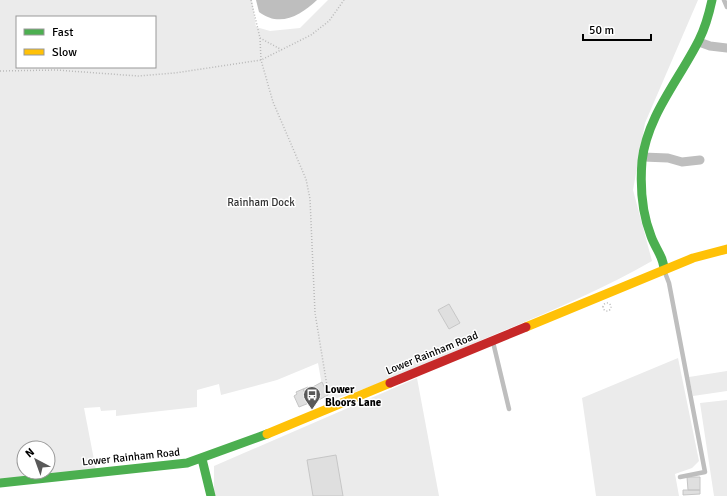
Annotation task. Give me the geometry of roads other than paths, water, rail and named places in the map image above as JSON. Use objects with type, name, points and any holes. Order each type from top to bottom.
[{"type":"main road","points":[[664,270],[664,264],[652,237],[643,200],[641,174],[643,157],[651,126],[684,64],[699,42],[707,23],[712,0]]},
{"type":"main road","name":"Lower Rainham Road","points":[[0,483],[187,463],[202,459],[256,439],[493,342],[693,258],[727,249]]},
{"type":"main road","points":[[202,459],[211,496]]},
{"type":"street","points":[[699,42],[711,47],[727,48]]},
{"type":"street","points":[[643,157],[668,158],[682,162],[700,160]]},
{"type":"lane","points":[[724,0],[727,7]]},
{"type":"lane","points":[[664,270],[669,284],[705,472],[680,477]]},
{"type":"lane","points":[[493,342],[508,409]]},
{"type":"place","name":"Lower Bloors Lane","points":[[312,410]]},
{"type":"park label","name":"Rainham Dock","points":[[261,202]]}]
